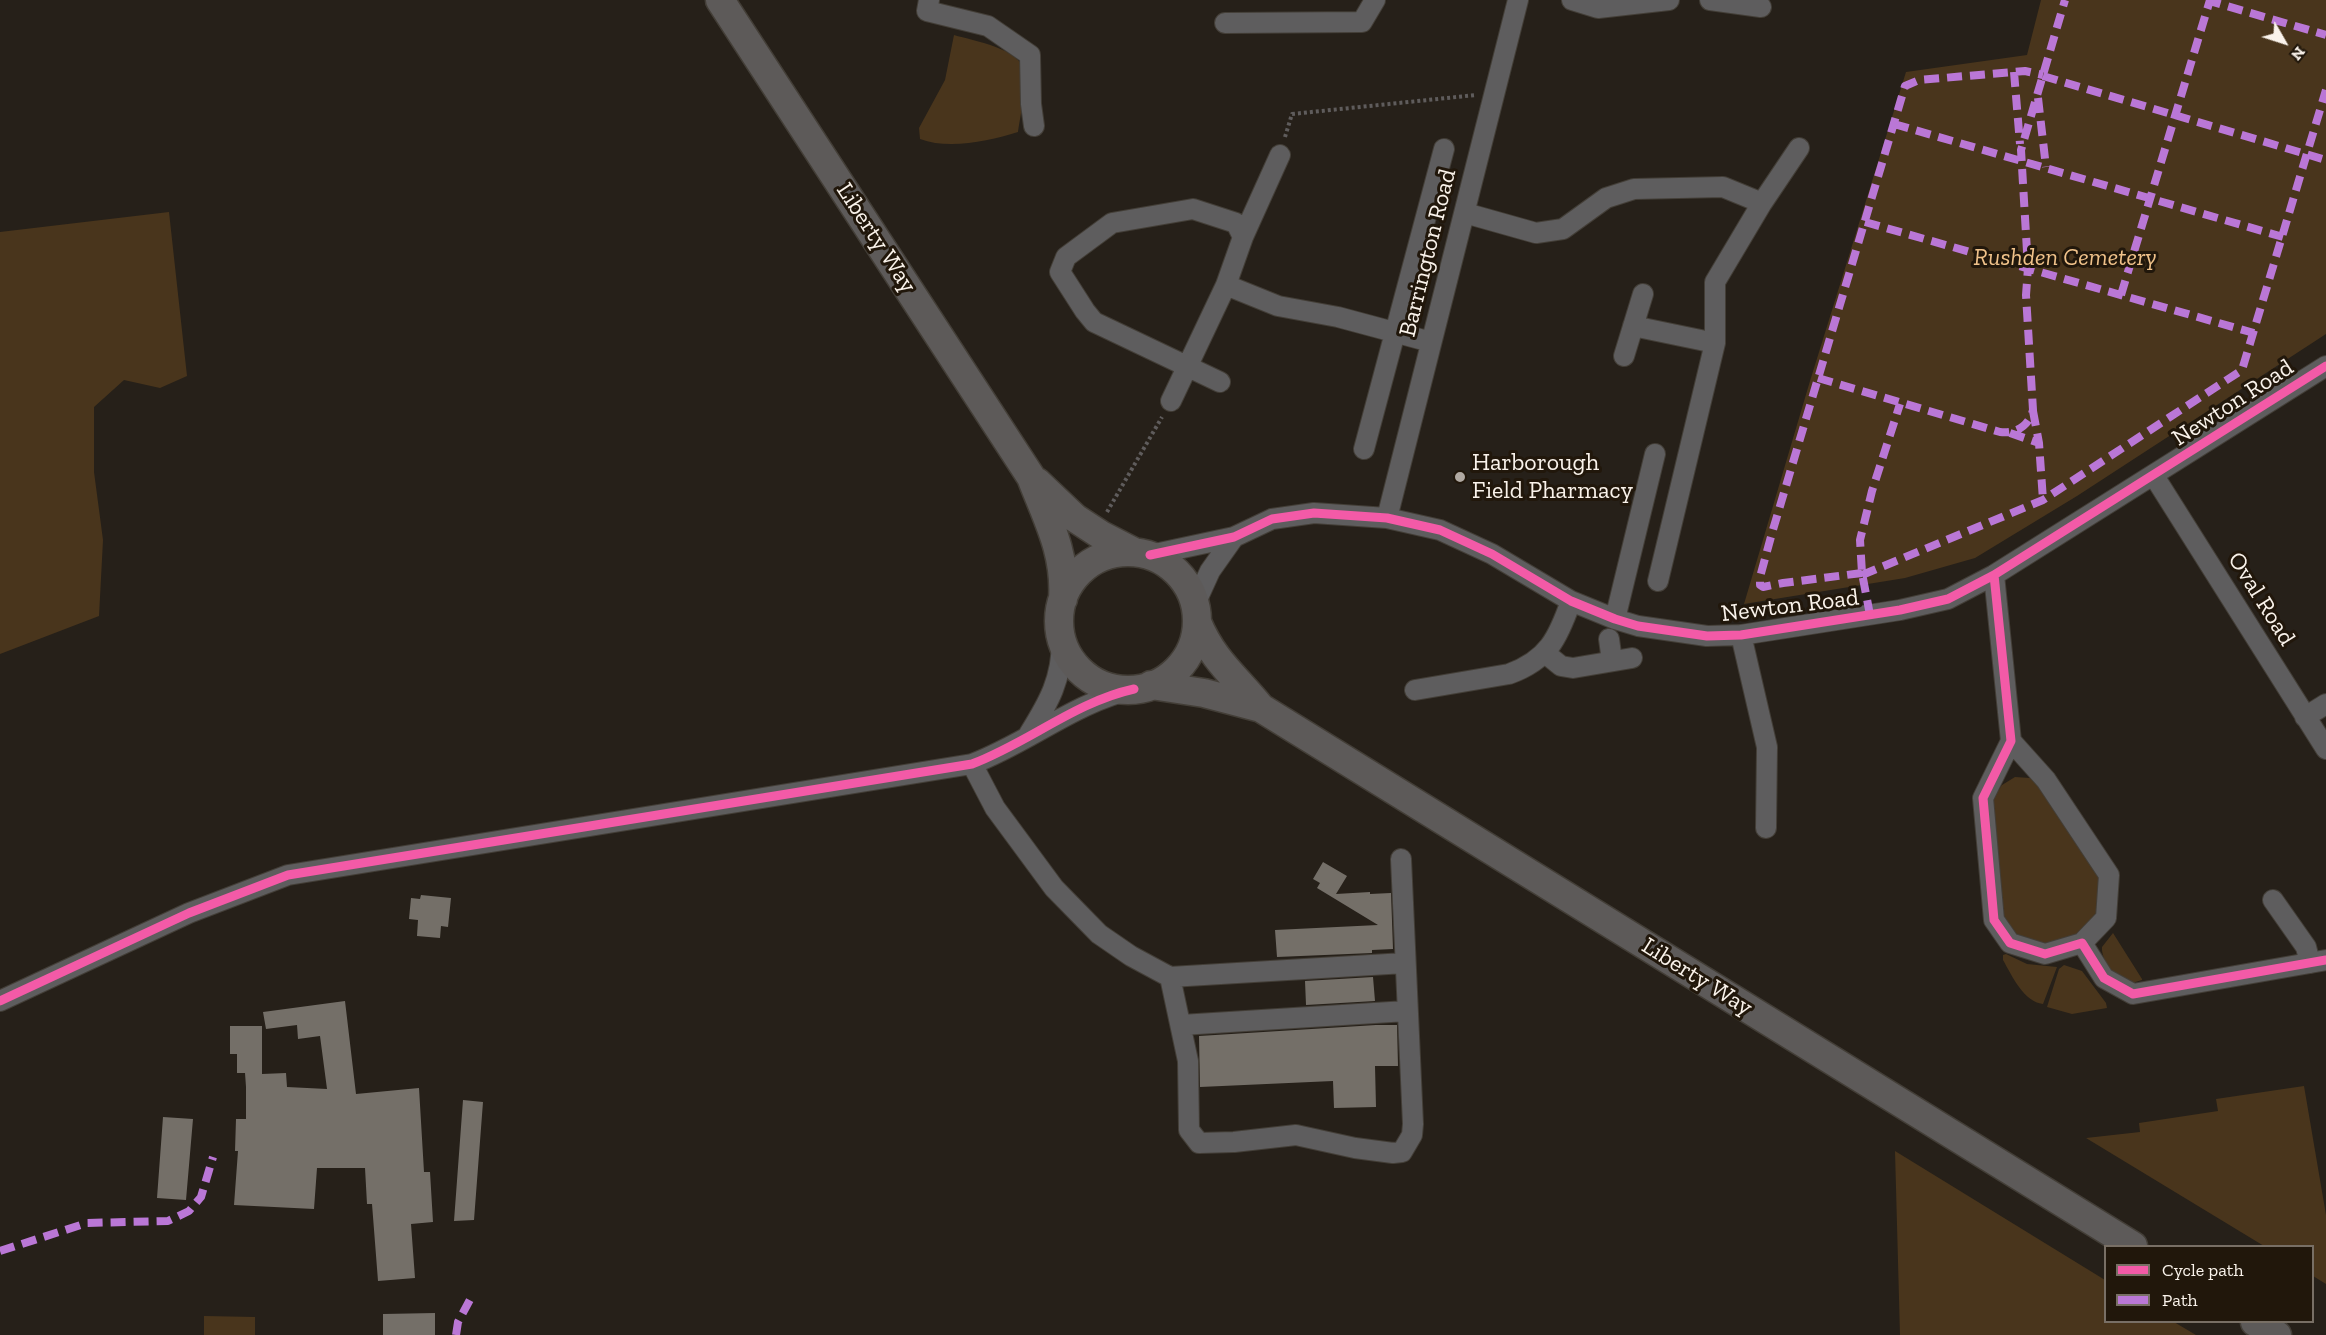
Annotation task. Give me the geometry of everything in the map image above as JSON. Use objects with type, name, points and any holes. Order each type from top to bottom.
[{"type":"highway","name":"Liberty Way","points":[[720,0],[1031,477],[1058,543],[1063,564],[1063,599]]},
{"type":"highway","name":"Liberty Way","points":[[1031,477],[1075,518],[1101,535],[1142,553]]},
{"type":"highway","points":[[1142,553],[1166,563],[1179,574],[1189,588],[1196,613],[1195,639],[1189,654],[1166,678],[1143,687],[1115,688],[1097,682],[1076,665],[1062,640],[1059,620],[1063,599],[1074,579],[1090,563],[1111,554],[1142,553]]},
{"type":"highway","name":"Liberty Way","points":[[1196,613],[1208,647],[1216,659],[1261,708]]},
{"type":"highway","name":"Liberty Way","points":[[1143,687],[1204,693],[1261,708],[2131,1245]]},
{"type":"highway","points":[[2257,1323],[2277,1335]]},
{"type":"street","points":[[929,0],[927,11],[988,26],[1030,55],[1034,126]]},
{"type":"street","points":[[1226,23],[1362,22],[1375,0]]},
{"type":"street","name":"Barrington Road","points":[[1388,518],[1518,0]]},
{"type":"street","points":[[1572,0],[1599,8],[1669,0]]},
{"type":"street","points":[[1710,0],[1761,7]]},
{"type":"street","points":[[1658,581],[1715,343],[1715,282],[1761,203],[1800,148]]},
{"type":"street","points":[[1364,449],[1444,149]]},
{"type":"street","points":[[1171,401],[1226,285],[1243,237],[1280,155]]},
{"type":"street","points":[[1465,213],[1536,233],[1563,229],[1606,198],[1634,189],[1723,187],[1761,203]]},
{"type":"street","points":[[1220,382],[1094,322],[1060,272],[1066,257],[1112,223],[1193,209],[1236,223],[1243,237]]},
{"type":"street","points":[[1226,285],[1278,306],[1338,317],[1431,342]]},
{"type":"street","points":[[1624,356],[1643,294]]},
{"type":"street","points":[[1633,326],[1715,343]]},
{"type":"street","name":"Newton Road","points":[[1142,553],[1234,537],[1272,519],[1314,513],[1388,518],[1440,530],[1482,549],[1571,601],[1638,626],[1707,636],[1741,635],[1900,610],[1948,599],[1994,575],[2326,366]]},
{"type":"street","points":[[1615,618],[1656,454]]},
{"type":"street","name":"Oval Road","points":[[2154,476],[2326,749]]},
{"type":"street","name":"Newton Road","points":[[1196,613],[1210,571],[1234,537]]},
{"type":"street","points":[[1994,575],[2011,741],[1983,798],[1994,920],[2010,943],[2045,954],[2082,943],[2106,918],[2109,875],[2046,780],[2011,741]]},
{"type":"street","points":[[1415,690],[1509,674],[1529,666],[1545,653],[1559,635],[1571,601]]},
{"type":"street","points":[[1741,635],[1767,747],[1766,828]]},
{"type":"street","points":[[1609,639],[1612,662]]},
{"type":"street","points":[[1027,737],[1047,706],[1056,682],[1061,667],[1062,640]]},
{"type":"street","points":[[1545,653],[1556,663],[1566,667],[1632,658]]},
{"type":"street","points":[[0,1001],[189,913],[288,875],[972,764],[993,756],[1087,705],[1110,695],[1143,687]]},
{"type":"street","points":[[2305,717],[2326,704]]},
{"type":"street","points":[[972,764],[995,808],[1053,888],[1099,934],[1131,956],[1170,977],[1405,963]]},
{"type":"street","points":[[1170,977],[1188,1061],[1189,1130],[1199,1143],[1234,1142],[1296,1135],[1355,1148],[1402,1152],[1412,1135],[1401,859]]},
{"type":"street","points":[[2273,900],[2318,961]]},
{"type":"street","points":[[2082,943],[2104,978],[2133,994],[2318,961]]},
{"type":"street","points":[[1181,1025],[1407,1011]]},
{"type":"path","points":[[1280,155],[1292,114],[1494,94]]},
{"type":"path","points":[[1106,513],[1171,401]]},
{"type":"green space","name":"Rushden Cemetery","points":[[2041,0],[2326,0],[2326,334],[2077,496],[1975,558],[1905,578],[1744,604],[1810,381],[1906,72],[2027,55]]},
{"type":"green space","points":[[954,35],[1006,51],[1021,64],[1025,72],[1025,84],[1018,132],[982,141],[956,144],[920,139],[919,128],[945,80]]},
{"type":"green space","points":[[169,212],[187,376],[160,388],[124,380],[94,407],[94,472],[103,540],[99,616],[0,654],[0,232]]},
{"type":"green space","points":[[2015,777],[2038,781],[2100,874],[2100,911],[2079,937],[2049,948],[2025,943],[2002,924],[1991,801],[2002,785]]},
{"type":"green space","points":[[2113,933],[2142,980],[2132,983],[2125,982],[2118,979],[2108,966],[2102,947]]},
{"type":"green space","points":[[2006,954],[2027,964],[2057,967],[2043,1004],[2030,999],[2019,987],[2003,960],[2003,955]]},
{"type":"green space","points":[[2064,965],[2082,971],[2106,1003],[2107,1008],[2072,1014],[2047,1007],[2059,969]]},
{"type":"green space","points":[[2304,1086],[2326,1215],[2326,1284],[2314,1277],[2314,1245],[2262,1245],[2086,1138],[2140,1132],[2139,1123],[2218,1111],[2216,1099]]},
{"type":"green space","points":[[1895,1151],[2104,1279],[2104,1323],[2176,1323],[2196,1335],[1900,1335]]},
{"type":"green space","points":[[204,1316],[255,1317],[255,1335],[204,1335]]},
{"type":"building","points":[[1323,862],[1347,876],[1336,894],[1391,893],[1393,949],[1372,950],[1372,953],[1277,957],[1275,930],[1378,925],[1317,888],[1320,883],[1313,879]]},
{"type":"building","points":[[421,895],[451,898],[448,927],[441,926],[440,938],[417,936],[418,920],[409,919],[411,898],[420,899]]},
{"type":"building","points":[[1373,977],[1375,1001],[1306,1005],[1305,981]]},
{"type":"building","points":[[345,1001],[356,1094],[419,1088],[424,1172],[430,1172],[433,1222],[411,1224],[415,1278],[378,1281],[372,1204],[367,1204],[365,1168],[317,1168],[314,1209],[234,1205],[238,1151],[235,1151],[236,1119],[246,1119],[246,1087],[245,1073],[237,1073],[237,1054],[230,1054],[230,1026],[262,1026],[262,1074],[286,1073],[287,1087],[327,1089],[320,1036],[298,1039],[297,1025],[266,1029],[263,1012]]},
{"type":"building","points":[[1397,1025],[1398,1066],[1375,1066],[1376,1107],[1334,1108],[1333,1081],[1200,1087],[1199,1036]]},
{"type":"building","points":[[463,1100],[483,1102],[474,1220],[454,1221]]},
{"type":"building","points":[[163,1117],[193,1119],[186,1200],[157,1198]]},
{"type":"building","points":[[435,1313],[435,1335],[383,1335],[383,1314]]},
{"type":"marked path","points":[[1818,378],[2000,432],[2011,432],[2021,428],[2031,416],[2033,410],[2026,295],[2028,268],[2021,150],[2065,0]]},
{"type":"marked path","points":[[2206,0],[2326,35]]},
{"type":"marked path","points":[[2121,295],[2210,0]]},
{"type":"marked path","points":[[1862,573],[1763,587],[1760,585],[1772,533],[1905,86],[1919,80],[2025,71],[2043,75]]},
{"type":"marked path","points":[[2014,72],[2020,144]]},
{"type":"marked path","points":[[2043,76],[2326,160]]},
{"type":"marked path","points":[[1862,575],[2043,500],[2242,370],[2326,90]]},
{"type":"marked path","points":[[2038,98],[2046,167]]},
{"type":"marked path","points":[[1894,124],[2283,237]]},
{"type":"marked path","points":[[1865,222],[2254,333]]},
{"type":"marked path","points":[[1870,615],[1862,573],[1860,540],[1872,491],[1900,404]]},
{"type":"marked path","points":[[2033,411],[2039,443],[2043,500]]},
{"type":"marked path","points":[[2010,433],[2039,443]]},
{"type":"marked path","points":[[0,1251],[87,1223],[168,1221],[189,1211],[201,1197],[213,1157]]},
{"type":"marked path","points":[[456,1335],[458,1322],[473,1294]]},
{"type":"cycle path","points":[[1150,555],[1234,537],[1272,519],[1314,513],[1387,518],[1440,530],[1492,554],[1571,601],[1638,626],[1707,636],[1741,635],[1900,610],[1948,599],[1994,575],[2326,366]]},
{"type":"cycle path","points":[[1994,575],[2011,741],[1983,798],[1994,920],[2010,943],[2045,954],[2082,943],[2104,978],[2133,994],[2326,960]]},
{"type":"cycle path","points":[[0,1001],[189,913],[288,875],[972,764],[1092,703],[1134,689]]},
{"type":"place","name":"Harborough Field Pharmacy","points":[[1460,477]]}]
